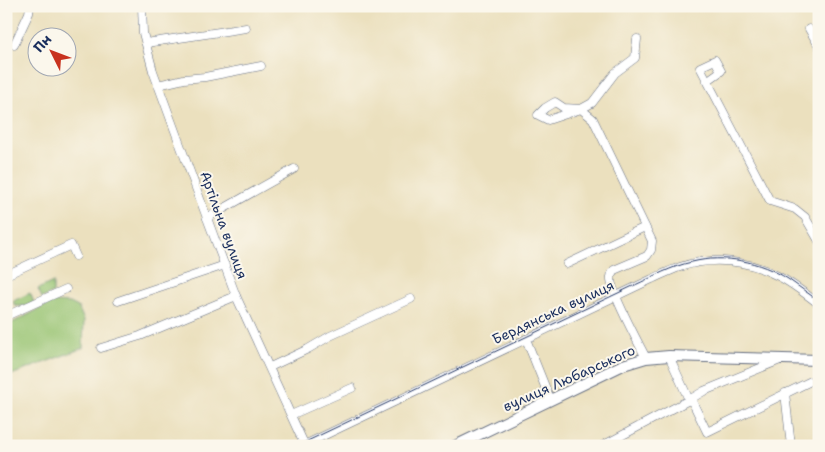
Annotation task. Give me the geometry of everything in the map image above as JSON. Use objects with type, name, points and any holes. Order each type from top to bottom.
[{"type":"main road","name":"вулиця Любарського","points":[[455,446],[622,365],[646,358],[668,356],[819,360]]},
{"type":"street","points":[[14,45],[29,13],[30,6]]},
{"type":"street","name":"Артільна вулиця","points":[[142,6],[143,33],[153,71],[207,218],[236,296],[304,445]]},
{"type":"street","points":[[146,43],[246,28]]},
{"type":"street","points":[[809,29],[819,46]]},
{"type":"street","points":[[636,40],[635,58],[615,73],[592,103],[581,109],[548,120],[538,115],[545,108],[556,102],[564,108],[581,109],[593,119],[652,241],[651,250],[647,256],[614,270],[610,279],[616,296],[646,358]]},
{"type":"street","points":[[158,85],[261,66]]},
{"type":"street","points":[[707,81],[770,201],[795,209],[805,217],[819,241]]},
{"type":"street","points":[[207,218],[294,169]]},
{"type":"street","points":[[567,264],[645,227]]},
{"type":"street","points":[[6,275],[70,245],[76,256]]},
{"type":"street","name":"Бердянська вулиця","points":[[304,445],[680,267],[699,262],[721,261],[749,265],[772,273],[787,281],[819,304]]},
{"type":"street","points":[[118,301],[225,265]]},
{"type":"street","points":[[6,316],[66,290]]},
{"type":"street","points":[[100,348],[140,336],[236,296]]},
{"type":"street","points":[[270,368],[330,336],[411,299]]},
{"type":"street","points":[[526,339],[550,399]]},
{"type":"street","points":[[668,356],[707,432],[819,377]]},
{"type":"street","points":[[602,446],[704,391],[782,360]]},
{"type":"street","points":[[291,415],[352,388]]},
{"type":"street","points":[[785,393],[791,446]]},
{"type":"green space","points":[[53,282],[53,293],[42,298],[38,289]]},
{"type":"green space","points":[[30,293],[34,302],[26,306],[15,306],[13,301]]},
{"type":"green space","points":[[53,302],[70,303],[78,307],[84,320],[83,348],[6,377],[6,326]]},
{"type":"tram line","points":[[297,446],[656,275],[685,264],[717,259],[729,259],[754,264],[788,279],[819,301]]}]
